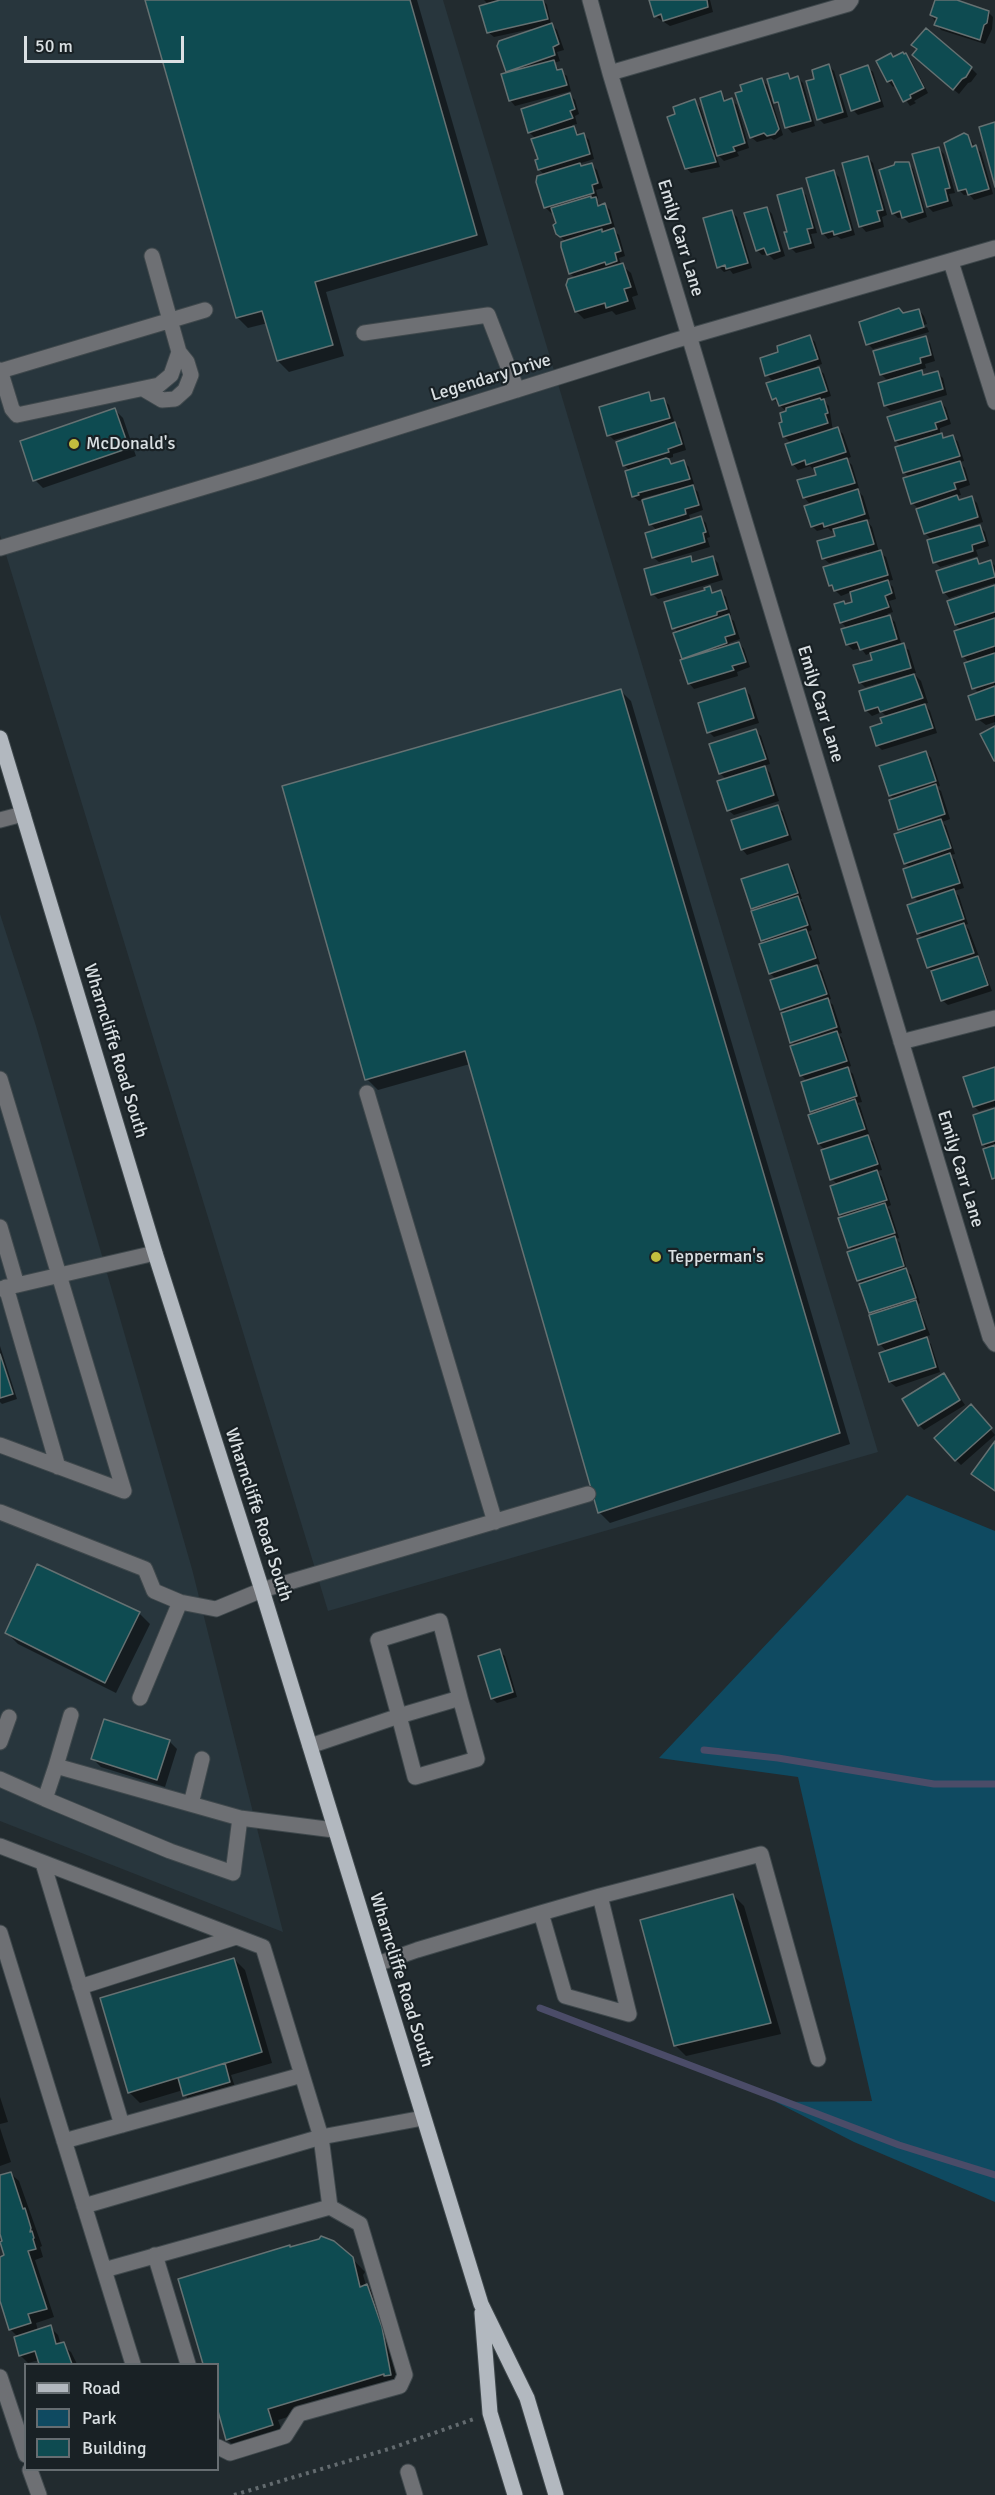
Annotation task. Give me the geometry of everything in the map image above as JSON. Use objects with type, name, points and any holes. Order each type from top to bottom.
[{"type":"main road","name":"Wharncliffe Road South","points":[[0,738],[155,1253],[262,1590],[481,2304],[527,2398],[556,2495]]},
{"type":"main road","name":"Wharncliffe Road South","points":[[481,2304],[490,2413],[515,2495]]},
{"type":"street","name":"Emily Carr Lane","points":[[590,0],[901,1042],[990,1337],[995,1344]]},
{"type":"street","points":[[610,73],[848,4],[851,0]]},
{"type":"street","name":"Legendary Drive","points":[[0,548],[258,471],[689,336],[995,248]]},
{"type":"street","points":[[145,390],[162,400],[175,399],[185,390],[191,375],[187,362],[179,352],[152,256]]},
{"type":"street","points":[[951,262],[995,402]]},
{"type":"street","points":[[179,352],[171,375],[159,386],[16,415],[0,370],[205,310]]},
{"type":"street","points":[[364,333],[488,315],[517,390]]},
{"type":"street","points":[[0,820],[23,814]]},
{"type":"street","points":[[901,1042],[995,1018]]},
{"type":"street","points":[[0,1079],[124,1491],[0,1446]]},
{"type":"street","points":[[367,1093],[495,1522]]},
{"type":"street","points":[[0,1227],[8,1287],[58,1467]]},
{"type":"street","points":[[8,1287],[155,1253]]},
{"type":"street","points":[[0,1512],[145,1569],[154,1591],[180,1602],[216,1609],[262,1590],[588,1494]]},
{"type":"street","points":[[140,1698],[180,1602]]},
{"type":"street","points":[[440,1621],[460,1698],[477,1759],[416,1777],[378,1640],[440,1621]]},
{"type":"street","points":[[310,1746],[460,1698]]},
{"type":"street","points":[[45,1799],[71,1715]]},
{"type":"street","points":[[0,1742],[9,1717]]},
{"type":"street","points":[[191,1804],[202,1759]]},
{"type":"street","points":[[56,1766],[240,1818],[334,1830]]},
{"type":"street","points":[[0,1779],[170,1851],[233,1873],[240,1818]]},
{"type":"street","points":[[0,1846],[263,1947],[321,2137],[330,2207]]},
{"type":"street","points":[[377,1964],[600,1896],[761,1854],[818,2059]]},
{"type":"street","points":[[43,1863],[122,2125]]},
{"type":"street","points":[[541,1913],[565,1996],[629,2014],[600,1896]]},
{"type":"street","points":[[0,1933],[133,2363]]},
{"type":"street","points":[[80,1987],[236,1936]]},
{"type":"street","points":[[64,2141],[302,2075]]},
{"type":"street","points":[[84,2206],[321,2137],[423,2118]]},
{"type":"street","points":[[104,2270],[330,2207],[360,2224],[405,2375],[400,2386],[299,2414],[285,2436],[230,2453],[219,2448]]},
{"type":"street","points":[[155,2255],[188,2363]]},
{"type":"street","points":[[0,2377],[24,2449]]},
{"type":"street","points":[[31,2471],[39,2495]]},
{"type":"street","points":[[408,2472],[415,2495]]},
{"type":"path","points":[[234,2495],[392,2448],[490,2413]]},
{"type":"shaded area","points":[[0,0],[443,0],[878,1452],[328,1611],[0,535]]},
{"type":"shaded area","points":[[0,914],[36,1026],[192,1569],[283,1932],[0,1821]]},
{"type":"green space","points":[[907,1495],[995,1531],[995,2202],[854,2142],[776,2102],[872,2101],[798,1777],[659,1758]]},
{"type":"building","points":[[145,0],[410,0],[477,235],[315,282],[333,345],[277,361],[262,311],[236,318]]},
{"type":"building","points":[[500,0],[543,0],[548,19],[487,33],[479,6]]},
{"type":"building","points":[[649,0],[707,0],[708,7],[663,21],[661,14],[654,17]]},
{"type":"building","points":[[935,0],[957,0],[989,11],[980,40],[934,25],[937,18],[930,15]]},
{"type":"building","points":[[552,23],[559,44],[553,47],[555,55],[506,72],[497,46],[499,41]]},
{"type":"building","points":[[926,28],[972,67],[953,90],[912,55],[917,49],[911,45]]},
{"type":"building","points":[[903,52],[906,53],[924,88],[910,95],[911,98],[903,102],[892,80],[887,82],[876,61],[891,53],[893,57]]},
{"type":"building","points":[[554,60],[557,70],[562,69],[567,85],[509,101],[501,74]]},
{"type":"building","points":[[829,64],[843,112],[817,120],[806,81],[814,79],[812,70]]},
{"type":"building","points":[[868,65],[880,101],[851,111],[840,75]]},
{"type":"building","points":[[788,73],[790,79],[798,76],[811,121],[785,128],[778,102],[774,103],[767,79]]},
{"type":"building","points":[[762,78],[779,129],[775,134],[767,136],[764,133],[750,138],[735,93],[742,91],[740,85]]},
{"type":"building","points":[[721,91],[724,101],[732,98],[745,143],[733,147],[735,151],[717,156],[700,98]]},
{"type":"building","points":[[570,93],[575,109],[570,111],[573,118],[528,133],[521,109]]},
{"type":"building","points":[[695,99],[716,162],[685,169],[667,117],[675,114],[673,107]]},
{"type":"building","points":[[995,122],[995,187],[979,127]]},
{"type":"building","points":[[574,126],[577,135],[584,133],[590,154],[538,170],[535,160],[538,159],[531,139]]},
{"type":"building","points":[[964,133],[968,135],[972,147],[976,145],[989,189],[968,195],[966,189],[958,191],[944,143]]},
{"type":"building","points":[[939,147],[950,188],[945,189],[948,201],[927,207],[912,154]]},
{"type":"building","points":[[868,156],[883,210],[877,211],[880,221],[859,227],[842,163]]},
{"type":"building","points":[[895,162],[909,162],[923,212],[902,218],[900,211],[892,214],[879,170],[894,165]]},
{"type":"building","points":[[580,163],[581,166],[592,163],[598,183],[592,185],[594,193],[544,208],[536,182],[537,176]]},
{"type":"building","points":[[834,170],[851,230],[834,235],[833,231],[822,234],[806,178]]},
{"type":"building","points":[[802,188],[813,228],[807,229],[811,243],[789,249],[777,195]]},
{"type":"building","points":[[591,196],[591,198],[596,197],[598,206],[605,203],[611,223],[560,237],[556,234],[553,225],[556,223],[551,208]]},
{"type":"building","points":[[767,207],[780,251],[767,255],[764,248],[756,251],[744,213]]},
{"type":"building","points":[[732,210],[748,263],[726,269],[725,265],[717,268],[703,218]]},
{"type":"building","points":[[614,228],[621,251],[615,253],[617,261],[606,265],[605,262],[569,274],[561,242],[602,229],[602,232]]},
{"type":"building","points":[[623,263],[631,287],[624,289],[628,301],[606,308],[605,303],[575,312],[566,285],[568,279]]},
{"type":"building","points":[[899,308],[903,313],[919,309],[924,327],[866,345],[859,322]]},
{"type":"building","points":[[810,335],[818,359],[765,376],[760,358],[778,352],[777,346]]},
{"type":"building","points":[[926,336],[931,355],[920,358],[921,363],[880,375],[873,351]]},
{"type":"building","points":[[819,367],[827,391],[779,406],[776,398],[772,400],[766,383]]},
{"type":"building","points":[[922,370],[923,375],[938,371],[943,389],[884,406],[878,383]]},
{"type":"building","points":[[649,392],[651,401],[664,398],[670,418],[607,436],[599,407]]},
{"type":"building","points":[[820,398],[824,399],[828,423],[783,437],[779,423],[782,422],[780,413],[786,411],[786,408]]},
{"type":"building","points":[[941,401],[947,419],[935,423],[937,429],[895,441],[887,417]]},
{"type":"building","name":"McDonald's","points":[[115,408],[129,448],[33,481],[20,441]]},
{"type":"building","points":[[675,422],[682,444],[668,449],[669,452],[623,466],[616,442]]},
{"type":"building","points":[[838,427],[846,452],[806,465],[805,460],[792,465],[785,444]]},
{"type":"building","points":[[942,433],[943,438],[953,435],[960,456],[903,473],[895,447]]},
{"type":"building","points":[[666,458],[671,464],[684,460],[690,479],[638,493],[639,495],[632,497],[625,471]]},
{"type":"building","points":[[847,458],[855,483],[803,498],[797,480],[816,475],[814,468]]},
{"type":"building","points":[[960,461],[966,480],[954,483],[956,489],[911,504],[903,478]]},
{"type":"building","points":[[693,485],[699,505],[685,509],[686,514],[649,525],[642,500]]},
{"type":"building","points":[[858,489],[865,514],[824,527],[823,523],[811,527],[804,506]]},
{"type":"building","points":[[957,495],[959,500],[972,496],[978,517],[924,534],[916,509]]},
{"type":"building","points":[[701,516],[706,532],[703,533],[705,542],[652,558],[645,533]]},
{"type":"building","points":[[867,520],[874,544],[822,559],[817,541],[835,536],[833,529]]},
{"type":"building","points":[[980,525],[985,541],[972,545],[973,551],[933,563],[927,540]]},
{"type":"building","points":[[881,550],[888,575],[834,591],[832,585],[829,586],[823,567]]},
{"type":"building","points":[[691,556],[692,562],[713,556],[718,575],[651,595],[644,569]]},
{"type":"building","points":[[977,558],[979,564],[991,560],[995,577],[943,593],[936,571]]},
{"type":"building","points":[[888,580],[892,593],[885,596],[889,607],[840,623],[834,604],[844,601],[845,604],[852,602],[850,592]]},
{"type":"building","points":[[995,585],[995,612],[955,625],[947,601]]},
{"type":"building","points":[[710,586],[712,593],[721,590],[727,609],[717,612],[717,615],[672,629],[664,602],[705,590],[704,588]]},
{"type":"building","points":[[729,614],[735,634],[725,637],[727,643],[682,659],[673,633]]},
{"type":"building","points":[[890,615],[897,639],[860,650],[857,642],[846,645],[841,629]]},
{"type":"building","points":[[995,618],[995,646],[962,657],[954,631]]},
{"type":"building","points":[[739,642],[746,662],[732,666],[734,670],[688,684],[680,660]]},
{"type":"building","points":[[904,643],[911,668],[859,683],[853,665],[872,660],[870,653]]},
{"type":"building","points":[[995,653],[995,682],[972,689],[964,663]]},
{"type":"building","points":[[914,674],[923,698],[880,712],[878,707],[865,711],[859,691]]},
{"type":"building","points":[[995,686],[995,715],[976,720],[968,696]]},
{"type":"building","points":[[745,688],[754,718],[707,733],[698,703]]},
{"type":"building","name":"Tepperman's","points":[[621,689],[840,1433],[598,1513],[465,1051],[365,1080],[282,786]]},
{"type":"building","points":[[925,704],[933,728],[876,746],[870,727],[882,723],[880,718]]},
{"type":"building","points":[[995,726],[995,761],[994,761],[980,734]]},
{"type":"building","points":[[756,729],[766,759],[719,774],[709,744]]},
{"type":"building","points":[[926,751],[936,781],[889,796],[879,766]]},
{"type":"building","points":[[765,766],[774,795],[727,811],[717,781]]},
{"type":"building","points":[[936,784],[945,814],[898,830],[889,800]]},
{"type":"building","points":[[778,805],[788,835],[741,850],[731,820]]},
{"type":"building","points":[[941,819],[951,848],[904,864],[894,834]]},
{"type":"building","points":[[950,853],[960,883],[912,898],[903,869]]},
{"type":"building","points":[[788,864],[798,893],[751,909],[741,879]]},
{"type":"building","points":[[954,889],[964,919],[917,934],[907,905]]},
{"type":"building","points":[[798,896],[808,925],[761,941],[751,911]]},
{"type":"building","points":[[964,923],[974,953],[927,968],[917,939]]},
{"type":"building","points":[[806,929],[816,958],[769,974],[759,944]]},
{"type":"building","points":[[978,956],[988,985],[941,1001],[931,971]]},
{"type":"building","points":[[817,965],[827,994],[780,1010],[770,980]]},
{"type":"building","points":[[828,998],[837,1027],[790,1043],[781,1013]]},
{"type":"building","points":[[837,1031],[847,1061],[800,1076],[790,1046]]},
{"type":"building","points":[[848,1067],[857,1096],[810,1112],[801,1082]]},
{"type":"building","points":[[995,1067],[995,1100],[973,1107],[963,1077]]},
{"type":"building","points":[[855,1099],[865,1129],[818,1144],[808,1115]]},
{"type":"building","points":[[995,1108],[995,1141],[982,1145],[973,1115]]},
{"type":"building","points":[[868,1135],[878,1164],[830,1180],[821,1150]]},
{"type":"building","points":[[995,1145],[995,1178],[992,1179],[983,1149]]},
{"type":"building","points":[[877,1170],[887,1200],[839,1215],[830,1186]]},
{"type":"building","points":[[885,1203],[895,1233],[848,1248],[838,1218]]},
{"type":"building","points":[[895,1236],[904,1266],[857,1281],[847,1252]]},
{"type":"building","points":[[906,1268],[916,1298],[869,1313],[859,1284]]},
{"type":"building","points":[[916,1300],[925,1329],[878,1345],[869,1315]]},
{"type":"building","points":[[927,1337],[936,1367],[889,1382],[879,1353]]},
{"type":"building","points":[[0,1354],[13,1394],[0,1398]]},
{"type":"building","points":[[944,1373],[960,1400],[918,1426],[902,1399]]},
{"type":"building","points":[[971,1404],[992,1428],[955,1461],[934,1438]]},
{"type":"building","points":[[995,1441],[995,1491],[971,1474]]},
{"type":"building","points":[[37,1564],[140,1612],[105,1683],[5,1633]]},
{"type":"building","points":[[500,1649],[513,1692],[491,1699],[478,1656]]},
{"type":"building","points":[[104,1719],[170,1740],[157,1780],[91,1759]]},
{"type":"building","points":[[733,1894],[771,2023],[674,2046],[640,1920]]},
{"type":"building","points":[[234,1958],[262,2052],[128,2093],[100,1998]]},
{"type":"building","points":[[225,2063],[230,2082],[183,2096],[178,2078]]},
{"type":"building","points":[[11,2172],[23,2209],[25,2208],[30,2232],[32,2231],[34,2238],[36,2249],[28,2251],[47,2309],[28,2314],[31,2323],[9,2330],[0,2301],[0,2257],[4,2255],[0,2242],[2,2241],[0,2175]]},
{"type":"building","points":[[321,2236],[334,2241],[353,2257],[360,2287],[367,2284],[382,2327],[391,2375],[384,2376],[384,2374],[268,2409],[273,2425],[226,2440],[219,2415],[219,2363],[203,2363],[178,2279],[290,2245],[290,2247],[319,2239]]},
{"type":"building","points":[[51,2325],[56,2344],[64,2342],[72,2363],[39,2363],[35,2351],[19,2356],[14,2337]]},
{"type":"waterway","points":[[704,1750],[778,1758],[934,1784],[995,1784]]},
{"type":"waterway","points":[[540,2008],[899,2145],[995,2175]]},
{"type":"place","name":"McDonald's","points":[[74,444]]},
{"type":"place","name":"Tepperman's","points":[[656,1257]]}]
